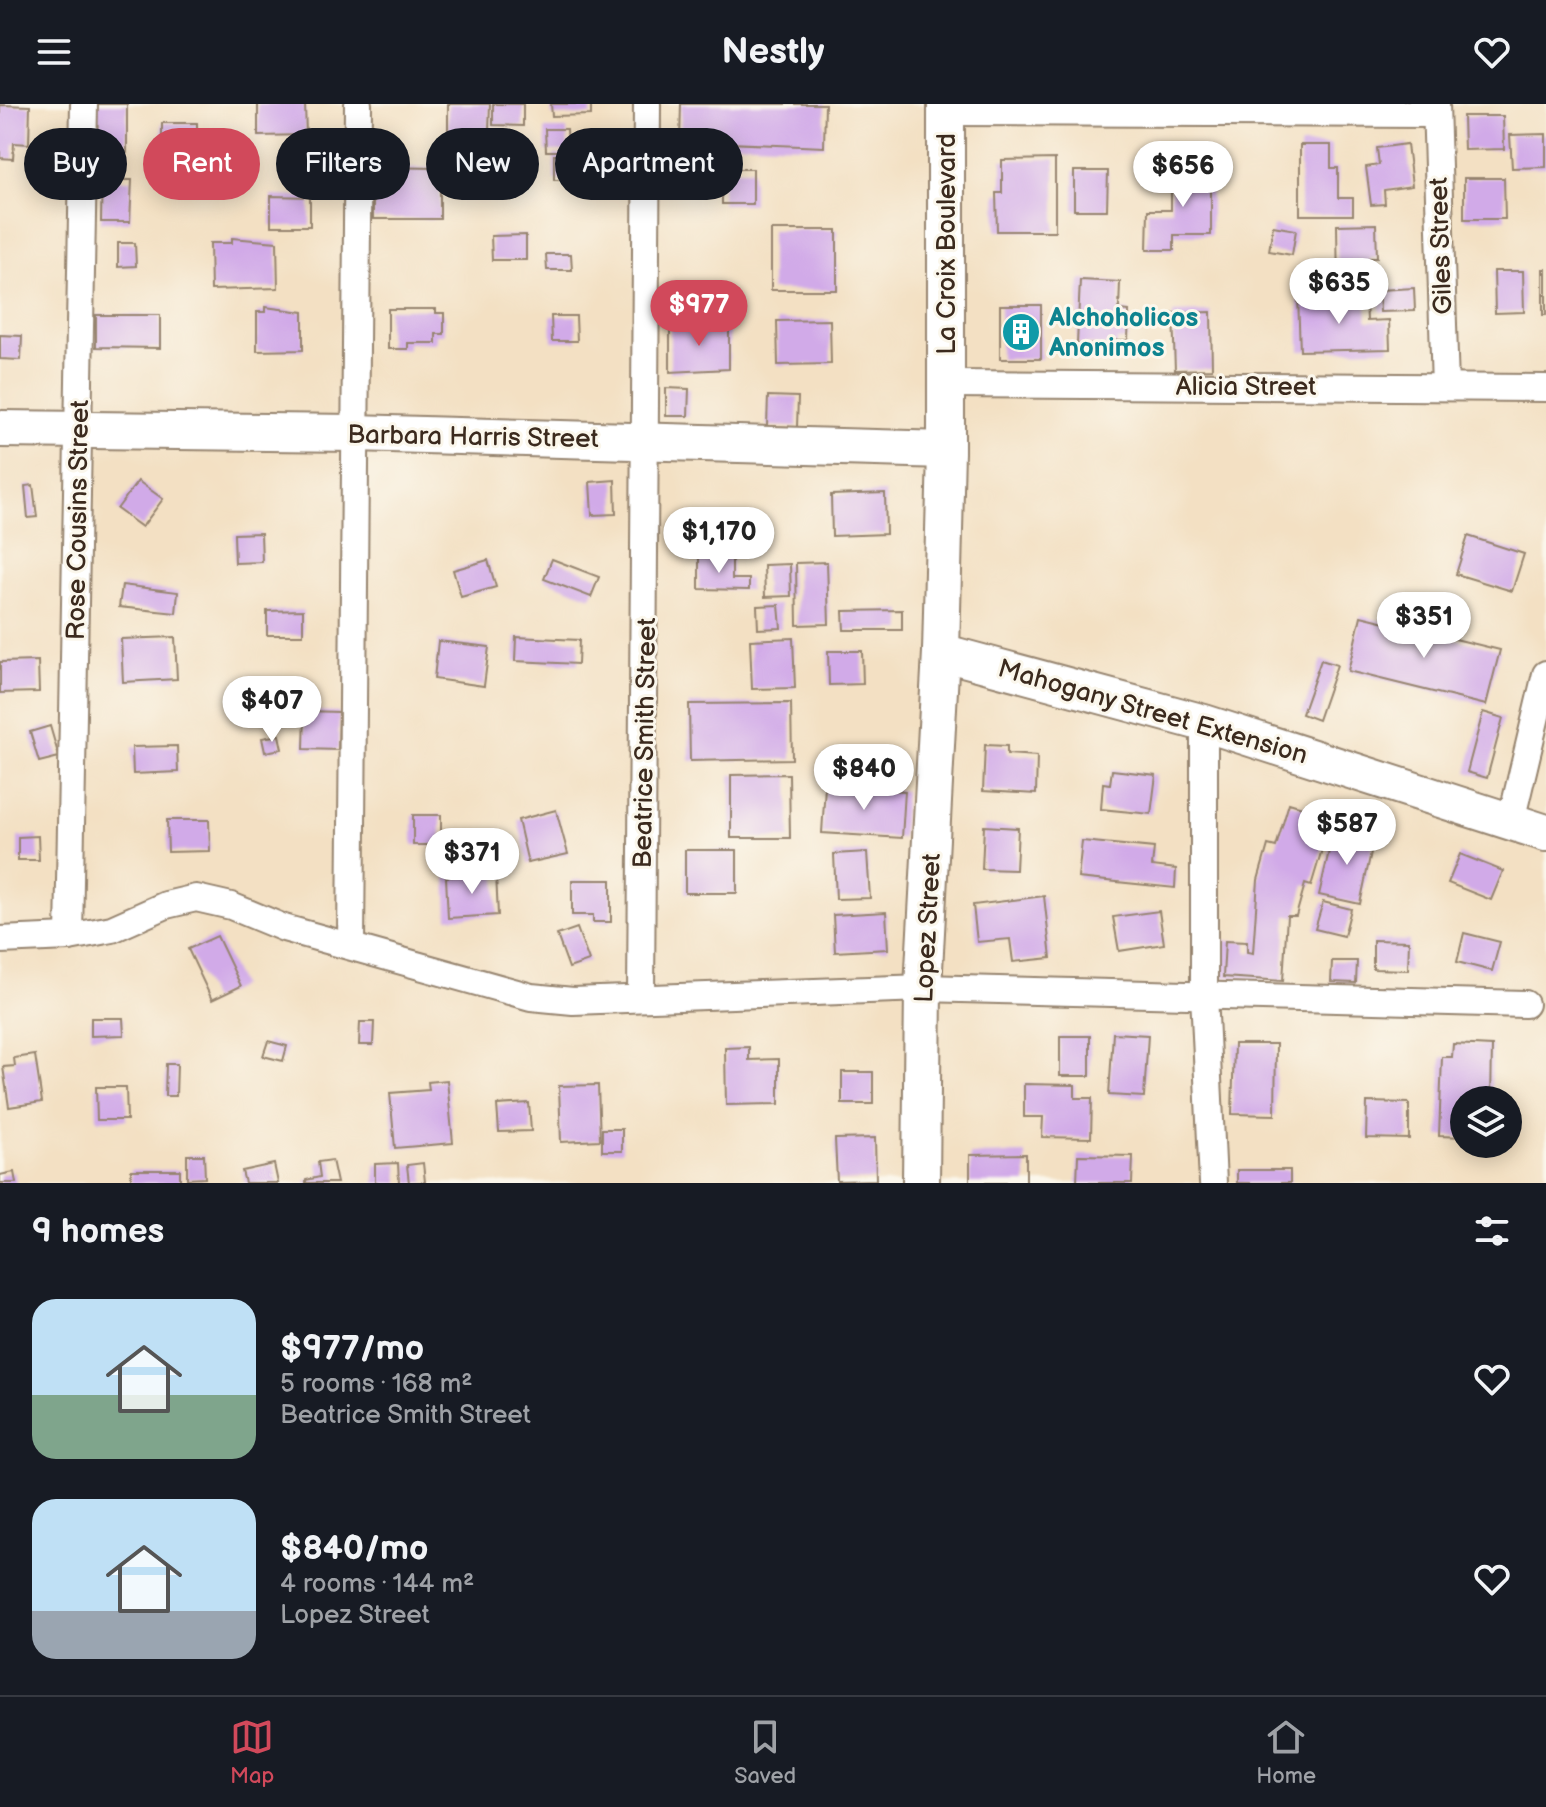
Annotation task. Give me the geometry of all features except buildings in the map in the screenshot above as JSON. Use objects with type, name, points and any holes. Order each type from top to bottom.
[{"type":"street","name":"Rose Cousins Street","points":[[69,937],[84,104]]},
{"type":"street","points":[[351,946],[358,104]]},
{"type":"street","name":"Beatrice Smith Street","points":[[641,998],[647,104]]},
{"type":"street","points":[[946,108],[1436,109]]},
{"type":"street","name":"La Croix Boulevard","points":[[946,108],[946,384]]},
{"type":"street","name":"Giles Street","points":[[1436,109],[1445,387]]},
{"type":"street","name":"Alicia Street","points":[[946,384],[1546,388]]},
{"type":"street","name":"Lopez Street","points":[[921,1183],[923,988],[941,652],[946,384]]},
{"type":"street","name":"Barbara Harris Street","points":[[0,429],[355,433],[946,450]]},
{"type":"street","name":"Mahogany Street Extension","points":[[941,652],[1204,723],[1546,833]]},
{"type":"street","points":[[1511,821],[1546,674]]},
{"type":"street","points":[[1204,723],[1204,994],[1213,1183]]},
{"type":"street","points":[[0,940],[69,937],[112,929],[166,905],[196,898],[231,906],[284,928],[531,997],[573,1001],[923,988],[1525,1004]]},
{"type":"place","name":"Alchoholicos Anonimos","points":[[1021,332]]}]
